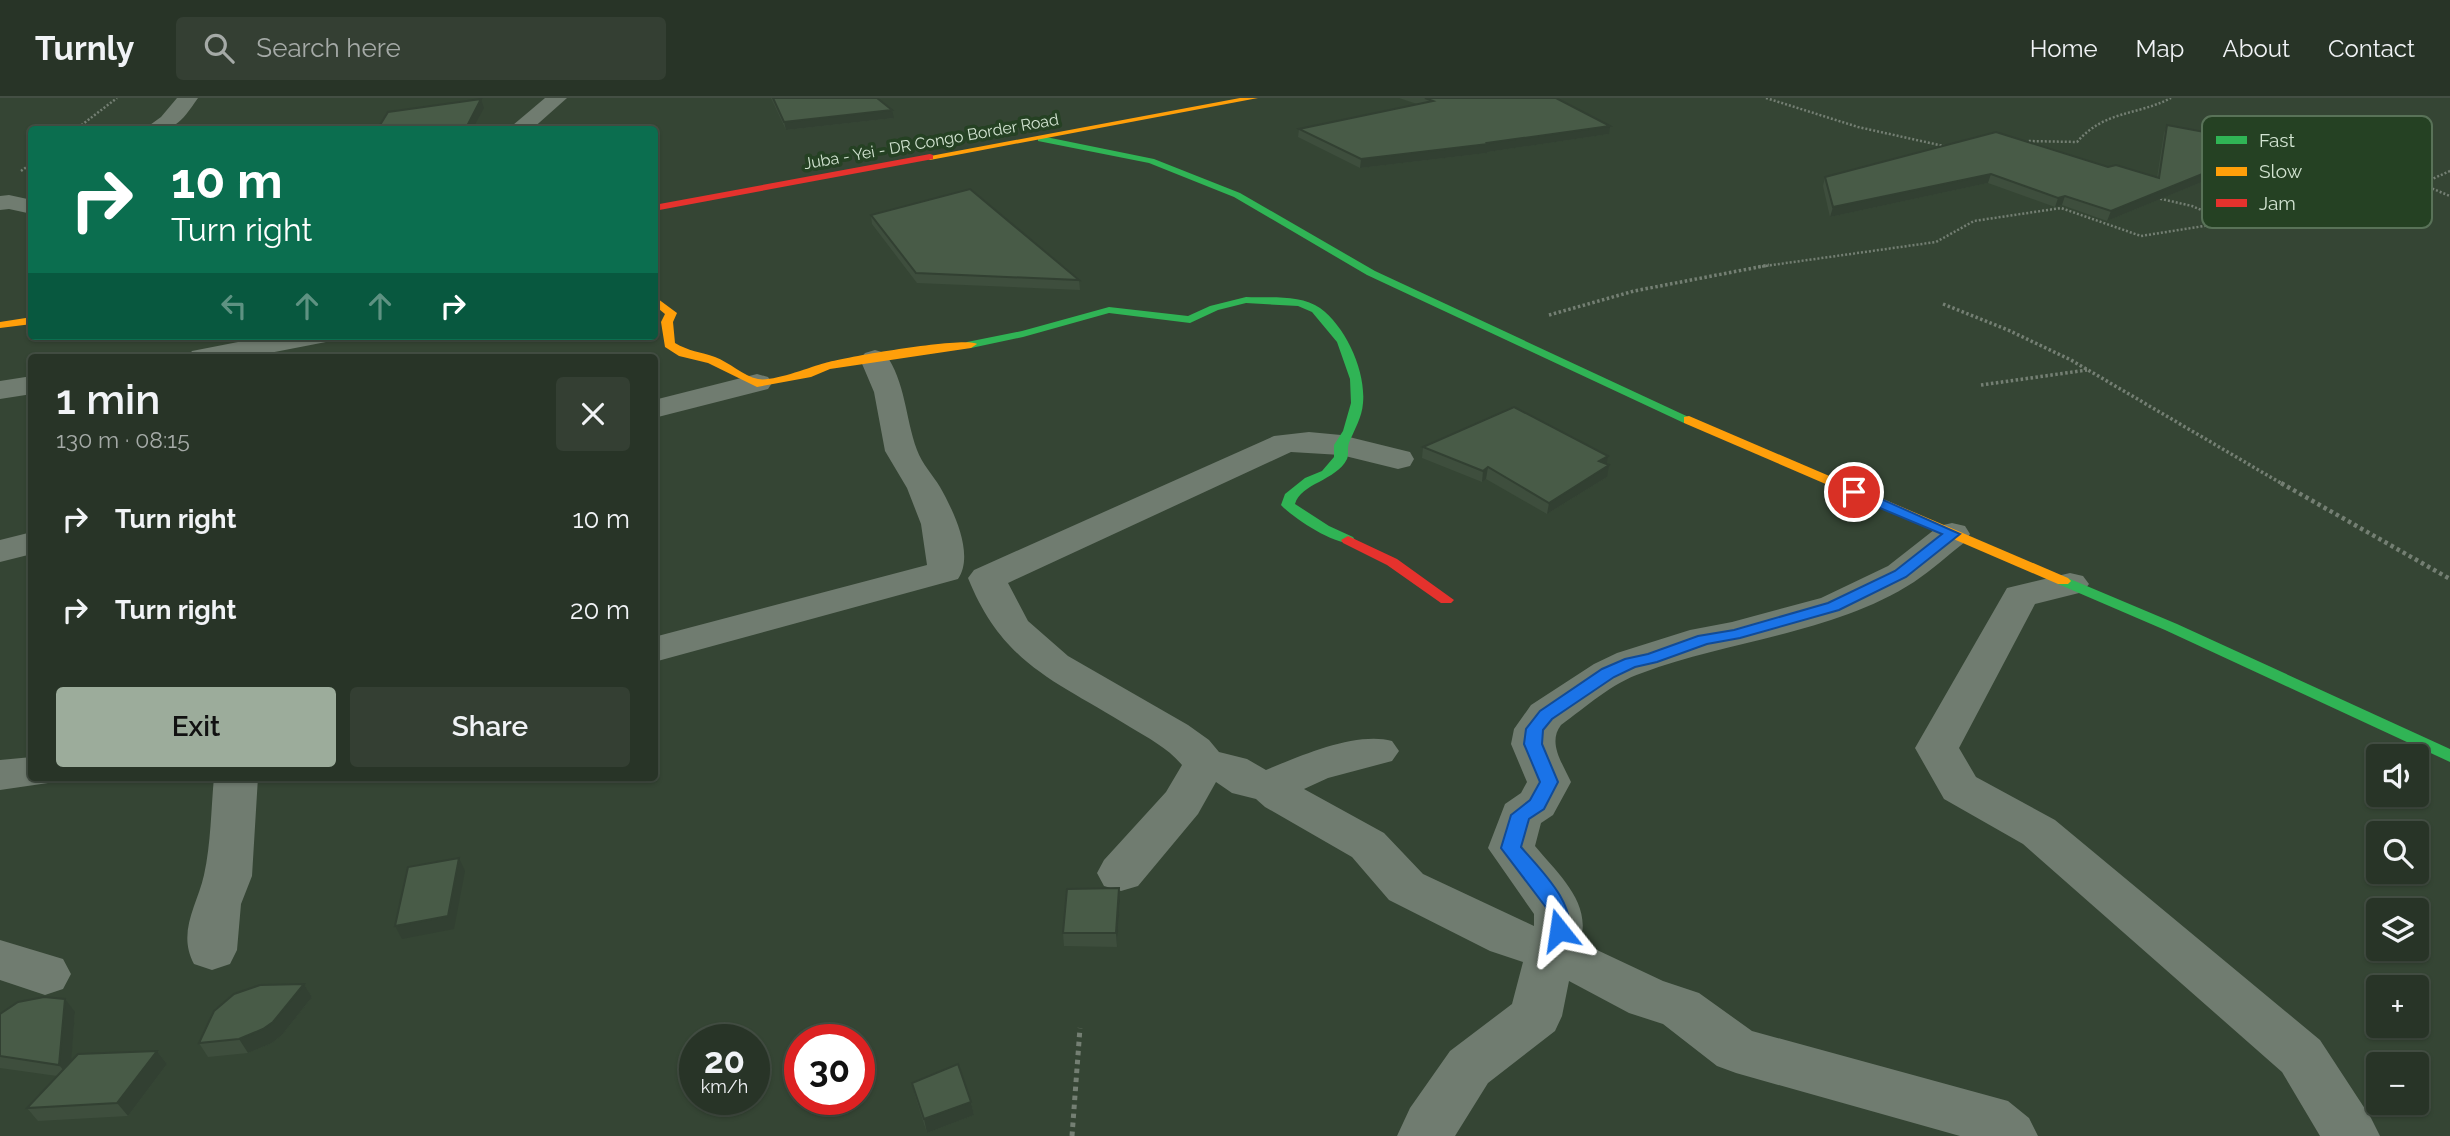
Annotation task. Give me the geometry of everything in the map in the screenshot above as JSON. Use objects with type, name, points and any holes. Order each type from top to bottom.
[{"type":"street","points":[[160,126],[169,121],[188,98]]},
{"type":"street","points":[[522,126],[557,98]]},
{"type":"street","name":"Juba - Yei - DR Congo Border Road","points":[[658,207],[1254,98]]},
{"type":"street","points":[[1041,139],[1151,161],[1237,195],[1371,273],[1730,439],[2184,632],[2450,756]]},
{"type":"street","points":[[0,203],[28,206]]},
{"type":"street","points":[[658,408],[757,383],[811,373],[827,366],[1023,334],[1109,310],[1190,320],[1214,308],[1246,300],[1300,303],[1316,310],[1343,341],[1351,358],[1357,402],[1350,431],[1341,445],[1341,457],[1327,474],[1310,481],[1290,497],[1288,505],[1324,529],[1392,562],[1446,600]]},
{"type":"street","points":[[658,302],[671,313],[667,322],[669,345],[683,353],[712,360],[757,383]]},
{"type":"street","points":[[0,325],[28,321]]},
{"type":"street","points":[[218,354],[294,340]]},
{"type":"street","points":[[658,649],[730,626],[886,590],[945,571],[943,535],[919,481],[902,453],[892,424],[893,400],[885,384],[884,372],[875,359]]},
{"type":"street","points":[[0,390],[28,386]]},
{"type":"street","points":[[1398,459],[1341,445],[1285,443],[987,578],[999,611],[1024,643],[1043,659],[1128,705],[1196,750],[1204,764],[1231,770],[1248,782],[1270,786],[1281,796],[1368,845],[1406,887],[1508,937],[1624,984],[1647,998],[1680,1008],[1736,1050],[1988,1119],[2009,1136]]},
{"type":"street","points":[[1426,1136],[1469,1067],[1536,1016],[1550,952],[1559,930],[1558,910],[1547,891],[1511,848],[1521,815],[1537,804],[1549,782],[1533,744],[1535,729],[1546,715],[1608,673],[1631,662],[1651,659],[1703,639],[1735,634],[1834,606],[1901,574],[1952,534]]},
{"type":"street","points":[[0,551],[28,544]]},
{"type":"street","points":[[2070,584],[2020,596],[1937,748],[1960,788],[2039,832],[2301,1056],[2351,1136]]},
{"type":"street","points":[[1270,786],[1315,766],[1377,751]]},
{"type":"street","points":[[1121,873],[1182,803],[1204,764]]},
{"type":"street","points":[[0,775],[28,772]]},
{"type":"street","points":[[212,950],[217,904],[228,876],[236,781]]},
{"type":"path","points":[[80,126],[117,98]]},
{"type":"path","points":[[1766,98],[1858,127],[1957,150]]},
{"type":"path","points":[[2017,148],[2028,141],[2077,142],[2087,129],[2116,113],[2161,105],[2172,98]]},
{"type":"path","points":[[2432,179],[2450,171]]},
{"type":"path","points":[[2432,189],[2450,196]]},
{"type":"path","points":[[2153,197],[2202,210]]},
{"type":"path","points":[[1497,330],[1634,291],[1762,266],[1936,242],[1974,221],[2061,208],[2141,236],[2202,226]]},
{"type":"path","points":[[1943,304],[2008,330],[2088,370],[2450,579]]},
{"type":"path","points":[[1981,385],[2088,370]]},
{"type":"path","points":[[1072,1136],[1080,1028]]},
{"type":"building","points":[[773,98],[877,98],[892,110],[784,122]]},
{"type":"building","points":[[1425,98],[1556,98],[1610,126],[1361,159],[1299,129],[1433,101]]},
{"type":"building","points":[[481,99],[467,126],[379,126],[388,112]]},
{"type":"building","points":[[2167,125],[2202,132],[2202,174],[2111,211],[2065,196],[2058,198],[1991,174],[1833,207],[1825,177],[1996,132],[2108,167],[2116,165],[2159,178]]},
{"type":"building","points":[[970,189],[1079,280],[916,273],[871,215]]},
{"type":"building","points":[[1514,407],[1608,456],[1599,461],[1609,465],[1549,503],[1488,467],[1483,471],[1423,447]]},
{"type":"building","points":[[459,858],[448,916],[395,926],[408,867]]},
{"type":"building","points":[[1119,888],[1116,933],[1063,933],[1067,889]]},
{"type":"building","points":[[304,984],[273,1022],[263,1029],[239,1039],[199,1043],[214,1011],[234,994],[260,985]]},
{"type":"building","points":[[44,997],[65,999],[59,1065],[0,1056],[0,1014],[18,1002]]},
{"type":"building","points":[[157,1051],[117,1103],[27,1108],[78,1054]]},
{"type":"building","points":[[958,1064],[971,1102],[924,1119],[912,1083]]},
{"type":"traffic: fast","points":[[1041,139],[1151,161],[1237,195],[1371,273],[1689,420]]},
{"type":"traffic: fast","points":[[971,344],[1023,334],[1109,310],[1190,320],[1214,308],[1246,300],[1300,303],[1316,310],[1343,341],[1356,379],[1357,403],[1350,431],[1341,445],[1341,457],[1327,474],[1310,481],[1290,497],[1288,505],[1324,529],[1348,540]]},
{"type":"traffic: fast","points":[[2063,581],[2171,627],[2450,756]]},
{"type":"traffic: slow","points":[[930,157],[1254,98]]},
{"type":"traffic: slow","points":[[658,302],[671,313],[667,322],[669,345],[683,353],[712,360],[757,383],[811,373],[827,366],[971,344]]},
{"type":"traffic: slow","points":[[0,325],[28,321]]},
{"type":"traffic: slow","points":[[1689,420],[2063,581]]},
{"type":"traffic: jam","points":[[658,207],[930,157]]},
{"type":"traffic: jam","points":[[1348,540],[1392,562],[1446,600]]},
{"type":"route","points":[[1559,930],[1558,910],[1547,891],[1511,848],[1521,815],[1537,804],[1549,782],[1533,744],[1535,729],[1546,715],[1608,673],[1631,662],[1651,659],[1703,639],[1735,634],[1834,606],[1901,574],[1952,534],[1854,492]]}]
